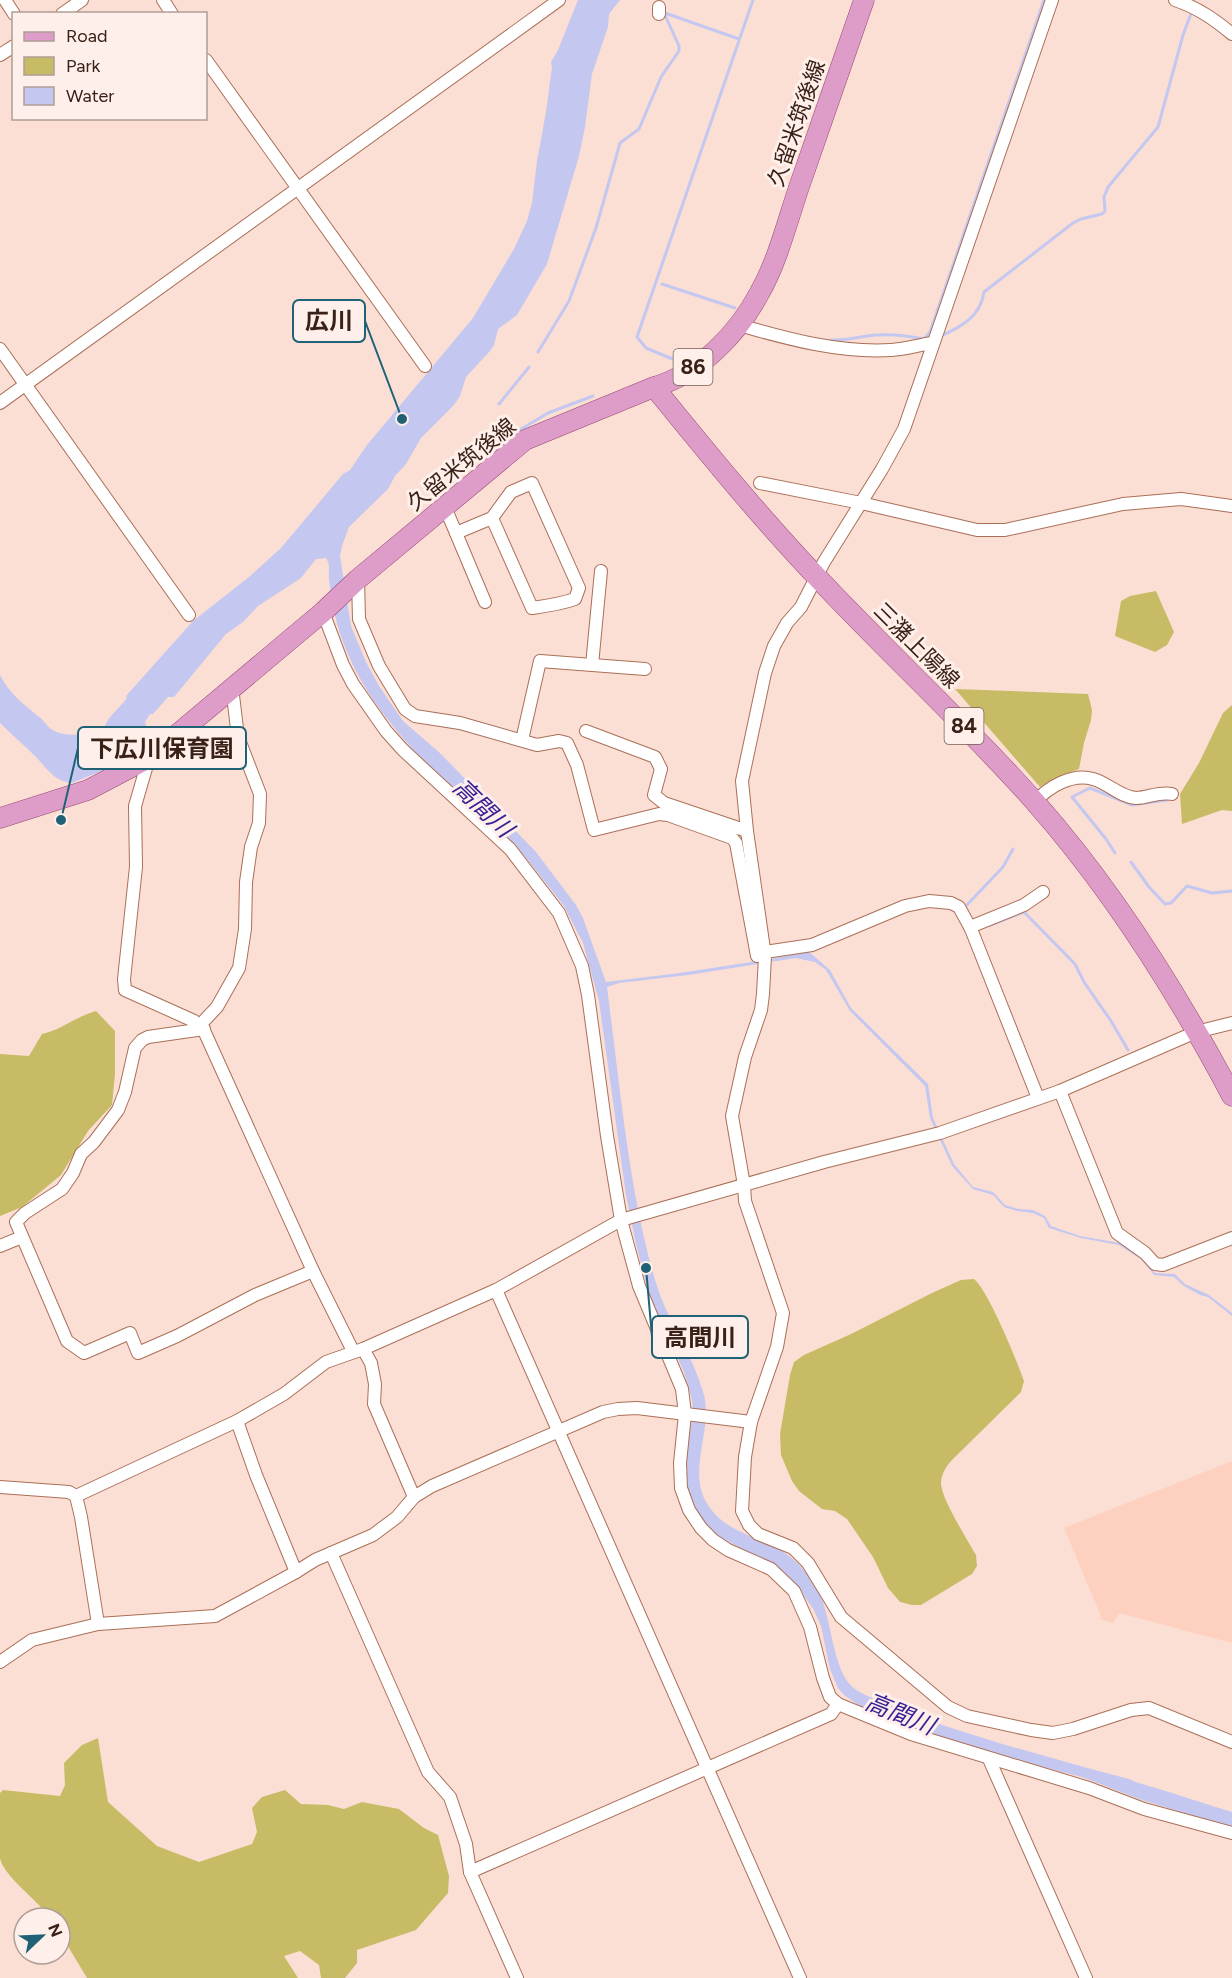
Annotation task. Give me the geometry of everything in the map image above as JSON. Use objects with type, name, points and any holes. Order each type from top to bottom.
[{"type":"main road","name":"久留米筑後線","points":[[0,818],[88,790],[149,758],[525,440],[654,387],[672,382],[710,356],[739,325],[761,292],[864,0]]},
{"type":"main road","name":"三潴上陽線","points":[[654,387],[723,471],[816,576],[976,738],[1065,838],[1132,929],[1196,1032],[1232,1096]]},
{"type":"street","points":[[65,12],[82,0]]},
{"type":"street","points":[[0,403],[559,0]]},
{"type":"street","points":[[1052,0],[904,429],[816,576],[801,607],[787,623],[774,646],[765,673],[742,781],[765,958],[764,994],[745,1057],[732,1116],[745,1201],[783,1313],[777,1347],[751,1422],[745,1457],[742,1511],[748,1524],[758,1534],[793,1548],[808,1563],[841,1617],[948,1707],[968,1716],[1031,1730],[1053,1732],[1073,1729],[1131,1710],[1149,1708],[1232,1742]]},
{"type":"street","points":[[1175,0],[1193,5],[1232,34]]},
{"type":"street","points":[[207,61],[424,366]]},
{"type":"street","points":[[739,325],[802,342],[861,350],[892,350],[932,343]]},
{"type":"street","points":[[0,349],[189,615]]},
{"type":"street","points":[[456,533],[492,518],[511,492],[532,483],[579,588],[574,599],[532,608],[492,518]]},
{"type":"street","points":[[760,483],[861,503],[977,530],[1005,530],[1123,504],[1181,499],[1232,506]]},
{"type":"street","points":[[445,507],[484,602]]},
{"type":"street","points":[[592,665],[601,570]]},
{"type":"street","points":[[354,583],[358,619],[379,666],[405,709],[415,716],[460,723],[537,745],[559,741],[567,743],[577,765],[594,830],[659,814],[668,815],[732,838],[736,843],[757,956],[765,958],[812,945],[905,906],[929,902],[951,903],[959,907],[971,930],[1038,1098]]},
{"type":"street","points":[[325,609],[343,665],[353,684],[386,731],[403,750],[510,849],[559,913],[582,966],[621,1220],[639,1286],[682,1389],[688,1414],[680,1463],[681,1488],[688,1510],[701,1528],[728,1550],[771,1569],[794,1590],[810,1627],[822,1678],[830,1697],[838,1704],[911,1734],[1089,1788],[1144,1809],[1232,1833]]},
{"type":"street","points":[[522,740],[540,661],[645,669]]},
{"type":"street","points":[[232,687],[238,737],[260,794],[260,823],[251,847],[246,882],[245,929],[239,968],[218,1007],[201,1024],[142,1040],[135,1048],[125,1092],[118,1110],[94,1142],[81,1154],[73,1173],[62,1189],[25,1213],[16,1222],[67,1341],[84,1353],[130,1333],[138,1353],[177,1336],[255,1295],[314,1271]]},
{"type":"street","points":[[585,731],[655,757],[661,769],[654,795],[664,803],[747,831]]},
{"type":"street","points":[[149,758],[135,806],[136,867],[124,979],[125,990],[199,1025],[314,1271],[358,1350],[371,1364],[375,1384],[374,1404],[414,1497]]},
{"type":"street","points":[[1035,802],[1055,785],[1078,778],[1093,779],[1127,796],[1136,798],[1165,792],[1172,794]]},
{"type":"street","points":[[971,930],[1024,905],[1043,892]]},
{"type":"street","points":[[76,1496],[237,1421],[284,1394],[326,1362],[496,1290],[621,1220],[824,1162],[938,1133],[1060,1091],[1196,1032],[1232,1023]]},
{"type":"street","points":[[1060,1091],[1118,1233],[1145,1253],[1155,1264],[1162,1265],[1232,1238]]},
{"type":"street","points":[[0,1246],[22,1237]]},
{"type":"street","points":[[496,1290],[800,1978]]},
{"type":"street","points":[[0,1662],[32,1640],[98,1624],[215,1616],[315,1560],[373,1535],[397,1517],[414,1497],[432,1486],[603,1412],[618,1408],[636,1408],[751,1422]]},
{"type":"street","points":[[237,1421],[256,1475],[296,1572]]},
{"type":"street","points":[[0,1487],[69,1492],[76,1496]]},
{"type":"street","points":[[76,1496],[98,1624]]},
{"type":"street","points":[[331,1553],[428,1772],[450,1797],[466,1844],[470,1872],[517,1978]]},
{"type":"street","points":[[470,1872],[831,1714],[838,1704]]},
{"type":"street","points":[[989,1759],[1086,1978]]},
{"type":"shaded area","points":[[1232,1461],[1232,1643],[1119,1613],[1113,1623],[1100,1619],[1101,1616],[1064,1528]]},
{"type":"green space","points":[[1156,591],[1174,632],[1167,645],[1155,652],[1115,636],[1121,601],[1130,596]]},
{"type":"green space","points":[[955,689],[1088,694],[1092,710],[1091,720],[1079,769],[1057,777],[1040,787]]},
{"type":"green space","points":[[1232,705],[1232,811],[1222,810],[1182,824],[1180,794],[1199,763],[1223,713]]},
{"type":"green space","points":[[96,1011],[115,1031],[112,1105],[88,1131],[61,1175],[22,1207],[0,1216],[0,1054],[29,1056],[42,1034],[56,1030]]},
{"type":"green space","points":[[974,1279],[994,1311],[1024,1381],[1021,1392],[944,1470],[942,1489],[976,1555],[977,1566],[972,1574],[921,1605],[912,1605],[900,1602],[888,1588],[873,1557],[847,1519],[835,1511],[822,1509],[799,1491],[792,1481],[781,1455],[780,1434],[790,1375],[794,1362],[804,1355],[961,1280]]},
{"type":"green space","points":[[98,1738],[108,1802],[157,1846],[199,1862],[252,1844],[257,1832],[252,1808],[262,1797],[285,1790],[301,1804],[328,1805],[344,1809],[362,1802],[399,1809],[424,1828],[438,1835],[449,1876],[448,1893],[416,1930],[357,1950],[357,1963],[345,1978],[321,1978],[319,1965],[300,1951],[284,1956],[298,1978],[87,1978],[72,1953],[72,1906],[40,1906],[8,1873],[0,1858],[0,1793],[3,1790],[60,1796],[65,1785],[64,1763],[82,1745]]},
{"type":"water","points":[[578,0],[620,0],[609,14],[608,27],[592,74],[579,156],[547,264],[517,315],[498,329],[490,351],[466,377],[460,396],[454,405],[421,438],[388,489],[349,527],[340,556],[351,626],[379,686],[403,721],[441,754],[536,852],[576,905],[583,918],[606,982],[680,973],[808,951],[830,970],[851,1008],[928,1084],[933,1118],[954,1164],[973,1187],[993,1192],[1005,1205],[1033,1210],[1045,1216],[1051,1226],[1080,1236],[1120,1243],[1143,1257],[1155,1273],[1175,1274],[1185,1284],[1209,1295],[1232,1313],[1232,1316],[1208,1297],[1184,1286],[1174,1277],[1154,1275],[1142,1260],[1119,1245],[1081,1238],[1049,1228],[1044,1218],[1033,1213],[1004,1207],[993,1195],[973,1189],[952,1166],[930,1118],[925,1086],[850,1011],[826,970],[815,962],[796,958],[619,983],[607,987],[631,1172],[646,1244],[660,1295],[704,1395],[706,1409],[699,1479],[708,1505],[715,1514],[732,1527],[782,1551],[807,1574],[823,1601],[841,1670],[847,1681],[866,1696],[956,1730],[1232,1812],[1232,1828],[1139,1799],[1082,1777],[999,1756],[948,1740],[879,1716],[857,1704],[838,1688],[830,1669],[821,1626],[814,1610],[799,1589],[779,1569],[720,1537],[711,1531],[700,1518],[687,1489],[686,1461],[693,1411],[692,1400],[684,1372],[649,1294],[636,1244],[626,1195],[599,1001],[583,943],[564,906],[526,858],[465,796],[429,767],[390,723],[368,692],[349,658],[340,632],[326,558],[316,559],[301,578],[258,606],[243,622],[226,634],[174,697],[168,697],[153,714],[150,714],[145,722],[147,728],[130,746],[117,755],[114,764],[109,768],[72,783],[60,780],[0,723],[0,675],[17,698],[57,732],[78,735],[105,726],[127,698],[126,696],[193,621],[249,577],[281,548],[343,474],[350,470],[367,445],[473,318],[514,249],[527,221],[532,203],[546,112],[551,62]]},
{"type":"waterway","points":[[678,359],[675,360],[646,348],[637,337],[753,0]]},
{"type":"waterway","points":[[831,340],[883,335],[924,339],[930,332],[1044,0]]},
{"type":"waterway","points":[[941,336],[969,320],[979,308],[984,292],[1073,223],[1105,211],[1104,197],[1108,187],[1158,127],[1183,35],[1192,11]]},
{"type":"waterway","points":[[538,352],[569,301],[596,228],[620,143],[639,129],[661,77],[679,51],[679,46],[664,13]]},
{"type":"waterway","points":[[665,13],[739,39]]},
{"type":"waterway","points":[[662,284],[735,308]]},
{"type":"waterway","points":[[499,404],[529,367]]},
{"type":"waterway","points":[[508,437],[548,413],[593,396]]},
{"type":"waterway","points":[[1115,853],[1072,797],[1090,788],[1132,805],[1167,800]]},
{"type":"waterway","points":[[965,907],[1003,867],[1013,849]]},
{"type":"waterway","points":[[1131,862],[1165,904],[1171,903],[1187,886],[1212,893],[1232,891]]},
{"type":"waterway","points":[[990,925],[1024,912],[1075,964],[1128,1050]]},
{"type":"place","name":"広川","points":[[402,419]]},
{"type":"place","name":"下広川保育園","points":[[61,820]]},
{"type":"place","name":"高間川","points":[[646,1268]]}]
